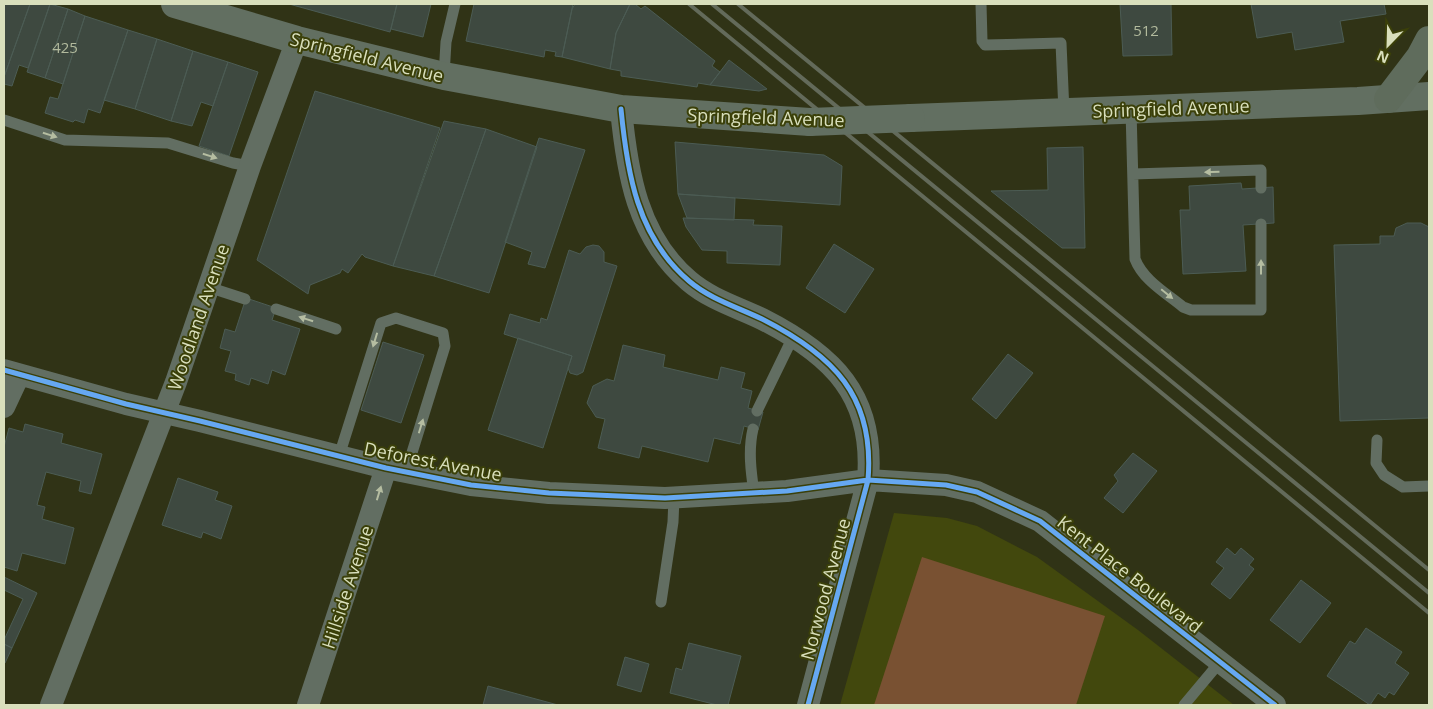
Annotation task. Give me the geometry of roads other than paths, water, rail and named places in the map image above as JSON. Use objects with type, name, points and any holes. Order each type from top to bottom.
[{"type":"main road","name":"Springfield Avenue","points":[[175,4],[297,40],[444,76],[622,109],[810,122],[1429,96]]},
{"type":"main road","points":[[1388,99],[1420,57],[1429,40]]},
{"type":"street","name":"Woodland Avenue","points":[[51,705],[164,414],[250,166],[297,40]]},
{"type":"street","points":[[622,109],[626,159],[641,216],[669,260],[688,280],[712,297],[762,319],[793,336],[827,362],[842,377],[856,398],[870,449],[868,480]]},
{"type":"street","points":[[4,407],[11,372]]},
{"type":"street","name":"Deforest Avenue","points":[[11,372],[164,414],[200,420],[396,470],[471,485],[549,493],[674,497],[787,491],[868,480]]},
{"type":"street","name":"Hillside Avenue","points":[[308,705],[396,470]]},
{"type":"street","name":"Kent Place Boulevard","points":[[868,480],[946,485],[960,488],[1009,505],[1040,521],[1275,705]]},
{"type":"street","name":"Norwood Avenue","points":[[808,705],[868,480]]},
{"type":"lane","points":[[444,76],[446,42],[455,4]]},
{"type":"lane","points":[[981,4],[982,42],[985,45],[1061,43],[1064,112]]},
{"type":"lane","points":[[1131,110],[1135,259],[1139,269],[1145,276],[1183,307],[1203,311],[1261,310],[1261,224]]},
{"type":"lane","points":[[4,120],[65,140],[168,143],[233,163],[250,166]]},
{"type":"lane","points":[[1132,174],[1261,170],[1261,188]]},
{"type":"lane","points":[[208,287],[245,299]]},
{"type":"lane","points":[[276,309],[336,329]]},
{"type":"lane","points":[[339,456],[381,323],[396,318],[442,333],[445,346],[396,470]]},
{"type":"lane","points":[[758,410],[793,336]]},
{"type":"lane","points":[[753,429],[750,440],[754,493]]},
{"type":"lane","points":[[1377,440],[1376,463],[1384,475],[1403,487],[1429,486]]},
{"type":"lane","points":[[661,602],[673,522],[674,497]]},
{"type":"lane","points":[[1184,705],[1220,662]]},
{"type":"railway","points":[[689,4],[1429,613]]},
{"type":"railway","points":[[712,4],[1429,593]]},
{"type":"railway","points":[[738,4],[1429,570]]}]
